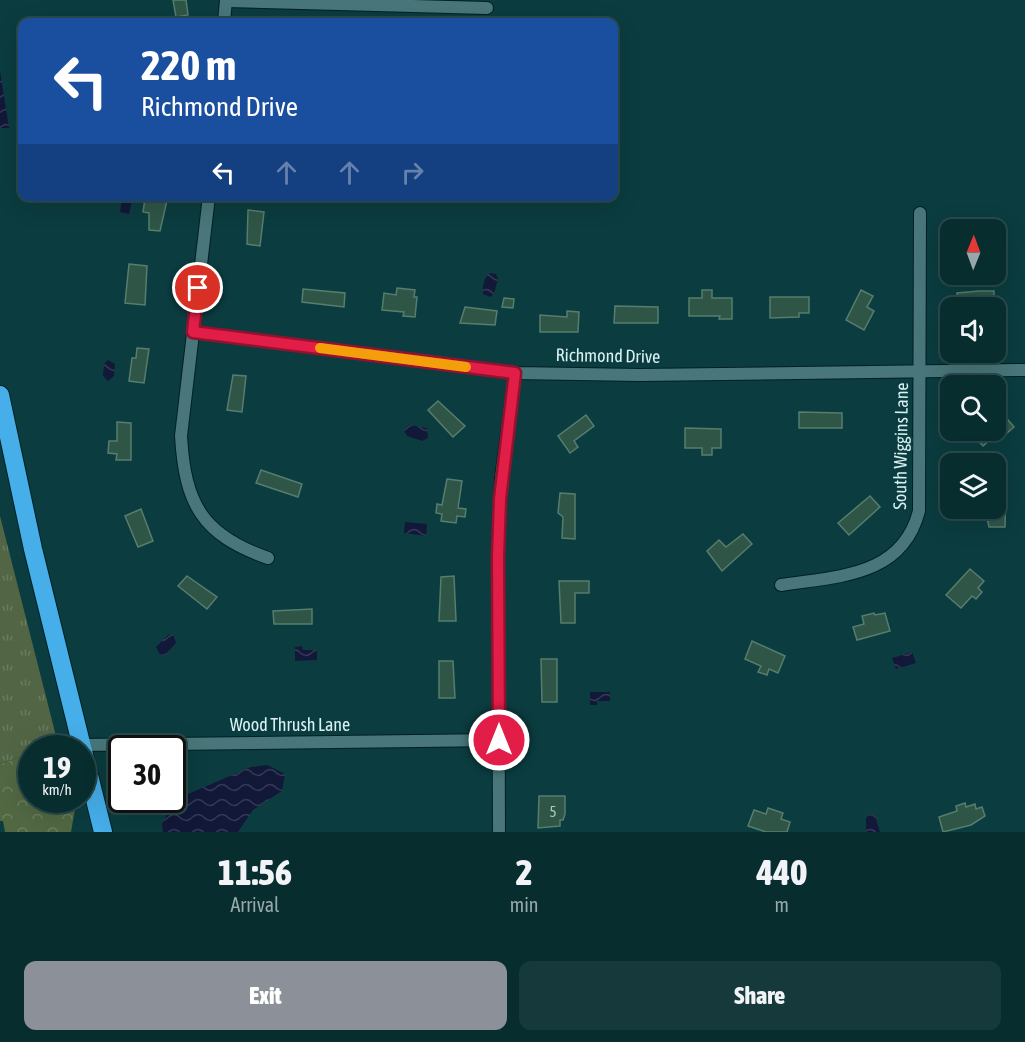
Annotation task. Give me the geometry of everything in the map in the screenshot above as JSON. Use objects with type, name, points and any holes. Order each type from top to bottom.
[{"type":"highway","points":[[0,395],[33,549],[80,735]]},
{"type":"highway","points":[[96,803],[103,832]]},
{"type":"street","points":[[224,18],[226,0],[487,8]]},
{"type":"street","points":[[208,201],[181,436],[183,470],[193,498],[219,536],[268,558]]},
{"type":"street","name":"South Wiggins Lane","points":[[781,585],[853,573],[877,566],[904,546],[909,538],[919,511],[920,213]]},
{"type":"street","name":"Richmond Drive","points":[[193,332],[515,373],[640,375],[1025,370]]},
{"type":"street","points":[[499,832],[498,557],[501,479],[515,373]]},
{"type":"street","name":"Wood Thrush Lane","points":[[96,745],[499,740]]},
{"type":"green space","points":[[0,516],[56,735],[18,735],[18,758],[0,764]]},
{"type":"green space","points":[[18,758],[18,813],[74,813],[71,832],[5,832],[3,821],[0,821],[0,764]]},
{"type":"water","points":[[0,71],[9,128],[0,128]]},
{"type":"water","points":[[121,201],[132,201],[129,214],[120,212]]},
{"type":"water","points":[[490,273],[496,274],[498,279],[494,294],[490,297],[483,294],[483,285]]},
{"type":"water","points":[[108,360],[115,364],[114,376],[108,381],[103,376],[104,364]]},
{"type":"water","points":[[409,425],[427,428],[428,438],[422,441],[407,436],[404,431]]},
{"type":"water","points":[[405,522],[427,524],[426,536],[404,533]]},
{"type":"water","points":[[173,634],[176,643],[165,655],[160,655],[156,647],[168,635]]},
{"type":"water","points":[[302,646],[303,650],[317,650],[317,660],[295,661],[295,647]]},
{"type":"water","points":[[912,652],[916,663],[896,669],[892,658]]},
{"type":"water","points":[[590,692],[610,692],[610,701],[597,701],[597,705],[590,705]]},
{"type":"water","points":[[267,765],[285,774],[282,791],[253,810],[238,832],[163,832],[162,824],[168,813],[186,813],[186,795],[251,767]]},
{"type":"water","points":[[869,814],[875,816],[880,832],[866,832],[866,818]]},
{"type":"building","points":[[173,0],[186,0],[188,15],[176,17]]},
{"type":"building","points":[[145,201],[167,201],[160,231],[149,230],[149,213],[143,212]]},
{"type":"building","points":[[248,210],[264,212],[260,246],[247,244]]},
{"type":"building","points":[[129,264],[147,266],[145,305],[125,303]]},
{"type":"building","points":[[397,288],[415,290],[414,297],[417,297],[415,317],[403,316],[404,312],[382,310],[384,293],[396,295]]},
{"type":"building","points":[[303,289],[345,293],[344,307],[302,302]]},
{"type":"building","points":[[702,290],[712,290],[712,298],[732,298],[732,319],[719,319],[720,316],[689,316],[689,298],[702,298]]},
{"type":"building","points":[[861,290],[873,296],[867,307],[874,311],[864,330],[846,320]]},
{"type":"building","points":[[994,291],[994,297],[957,297],[957,293]]},
{"type":"building","points":[[770,297],[809,297],[809,313],[799,313],[799,317],[770,318]]},
{"type":"building","points":[[504,298],[514,299],[513,308],[502,307]]},
{"type":"building","points":[[615,306],[658,307],[658,323],[614,323]]},
{"type":"building","points":[[465,307],[497,311],[495,325],[460,323]]},
{"type":"building","points":[[567,311],[579,312],[578,332],[540,332],[540,315],[567,317]]},
{"type":"building","points":[[137,348],[149,349],[144,383],[129,381],[132,358],[136,358]]},
{"type":"building","points":[[233,375],[246,376],[242,412],[227,410]]},
{"type":"building","points":[[438,401],[465,426],[453,437],[428,410]]},
{"type":"building","points":[[799,412],[842,413],[842,428],[799,428]]},
{"type":"building","points":[[586,415],[594,426],[574,441],[578,447],[570,453],[558,436]]},
{"type":"building","points":[[1006,418],[1014,427],[1006,432]]},
{"type":"building","points":[[117,422],[131,423],[131,460],[116,460],[117,454],[108,453],[109,441],[117,441]]},
{"type":"building","points":[[685,428],[721,429],[721,448],[712,448],[712,455],[702,455],[702,448],[685,448]]},
{"type":"building","points":[[978,441],[989,441],[983,446]]},
{"type":"building","points":[[261,470],[302,484],[298,497],[256,483]]},
{"type":"building","points":[[447,479],[462,481],[458,508],[466,509],[465,517],[457,516],[456,523],[441,521],[442,514],[436,513],[437,504],[442,505]]},
{"type":"building","points":[[560,493],[575,494],[575,539],[562,538],[563,517],[558,513]]},
{"type":"building","points":[[870,496],[880,507],[849,535],[838,523]]},
{"type":"building","points":[[141,509],[153,541],[138,547],[125,516]]},
{"type":"building","points":[[987,519],[1005,519],[1005,527],[989,527]]},
{"type":"building","points":[[743,534],[752,544],[722,571],[707,551],[719,540],[726,547]]},
{"type":"building","points":[[970,569],[984,581],[978,588],[982,592],[976,599],[972,596],[961,608],[946,595]]},
{"type":"building","points":[[187,576],[217,597],[207,609],[178,586]]},
{"type":"building","points":[[454,576],[456,621],[439,621],[441,577]]},
{"type":"building","points":[[559,581],[589,581],[589,593],[575,593],[575,623],[561,623]]},
{"type":"building","points":[[312,609],[312,624],[274,624],[273,611]]},
{"type":"building","points":[[874,613],[875,615],[885,613],[890,631],[857,640],[853,627],[864,624],[862,616]]},
{"type":"building","points":[[752,641],[785,656],[778,673],[769,669],[767,675],[758,672],[761,666],[745,659]]},
{"type":"building","points":[[541,659],[557,659],[557,702],[542,702]]},
{"type":"building","points":[[439,661],[453,661],[455,698],[439,698]]},
{"type":"building","points":[[539,796],[565,796],[565,814],[563,820],[560,820],[560,826],[538,828]]},
{"type":"building","points":[[965,803],[966,807],[975,804],[976,809],[982,807],[985,816],[971,825],[943,832],[939,817],[957,811],[956,806]]},
{"type":"building","points":[[768,808],[783,813],[781,819],[790,822],[787,832],[766,832],[748,826],[754,810],[766,814]]},
{"type":"slow traffic","points":[[320,348],[466,367]]},
{"type":"route","points":[[198,288],[193,332],[515,373],[500,499],[499,740]]}]
